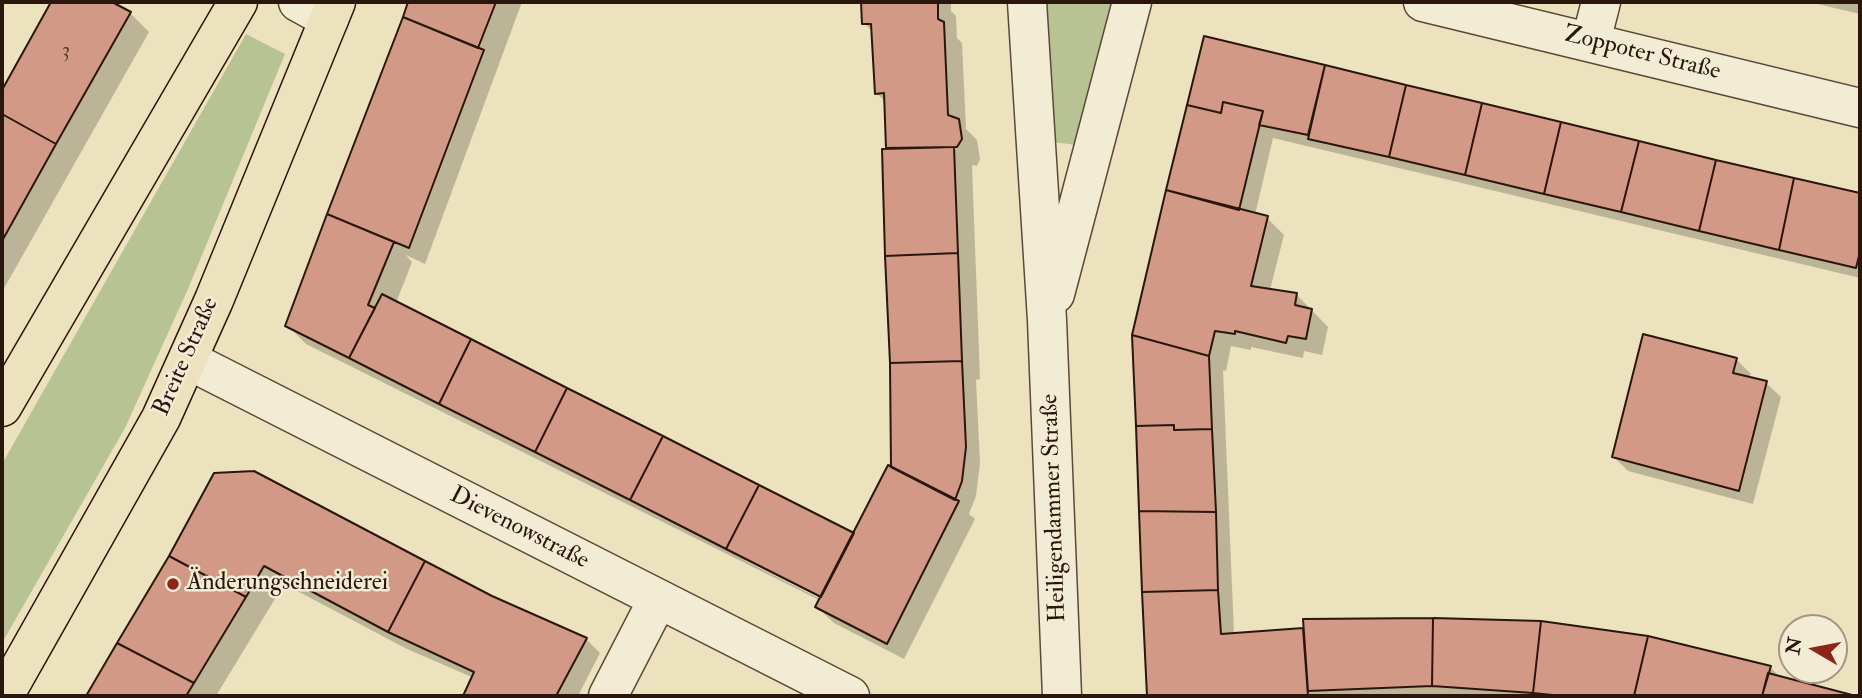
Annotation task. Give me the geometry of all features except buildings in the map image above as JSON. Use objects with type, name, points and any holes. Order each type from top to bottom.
[{"type":"main road","points":[[2,407],[238,2]]},
{"type":"main road","name":"Breite Straße","points":[[4,696],[161,418],[188,360],[321,7]]},
{"type":"street","name":"Heiligendammer Straße","points":[[1027,2],[1047,320],[1062,696]]},
{"type":"street","name":"Heiligendammer Straße","points":[[1047,320],[1132,2]]},
{"type":"street","name":"Zoppoter Straße","points":[[1423,2],[1860,108]]},
{"type":"street","points":[[1591,41],[1601,2]]},
{"type":"street","name":"Dievenowstraße","points":[[188,360],[850,696]]},
{"type":"street","points":[[608,696],[658,599]]},
{"type":"green space","points":[[1040,2],[1119,2],[1084,146],[1045,141]]},
{"type":"green space","points":[[246,34],[285,54],[188,289],[125,428],[2,643],[2,464]]},
{"type":"place","name":"Änderungschneiderei","points":[[173,584]]}]
